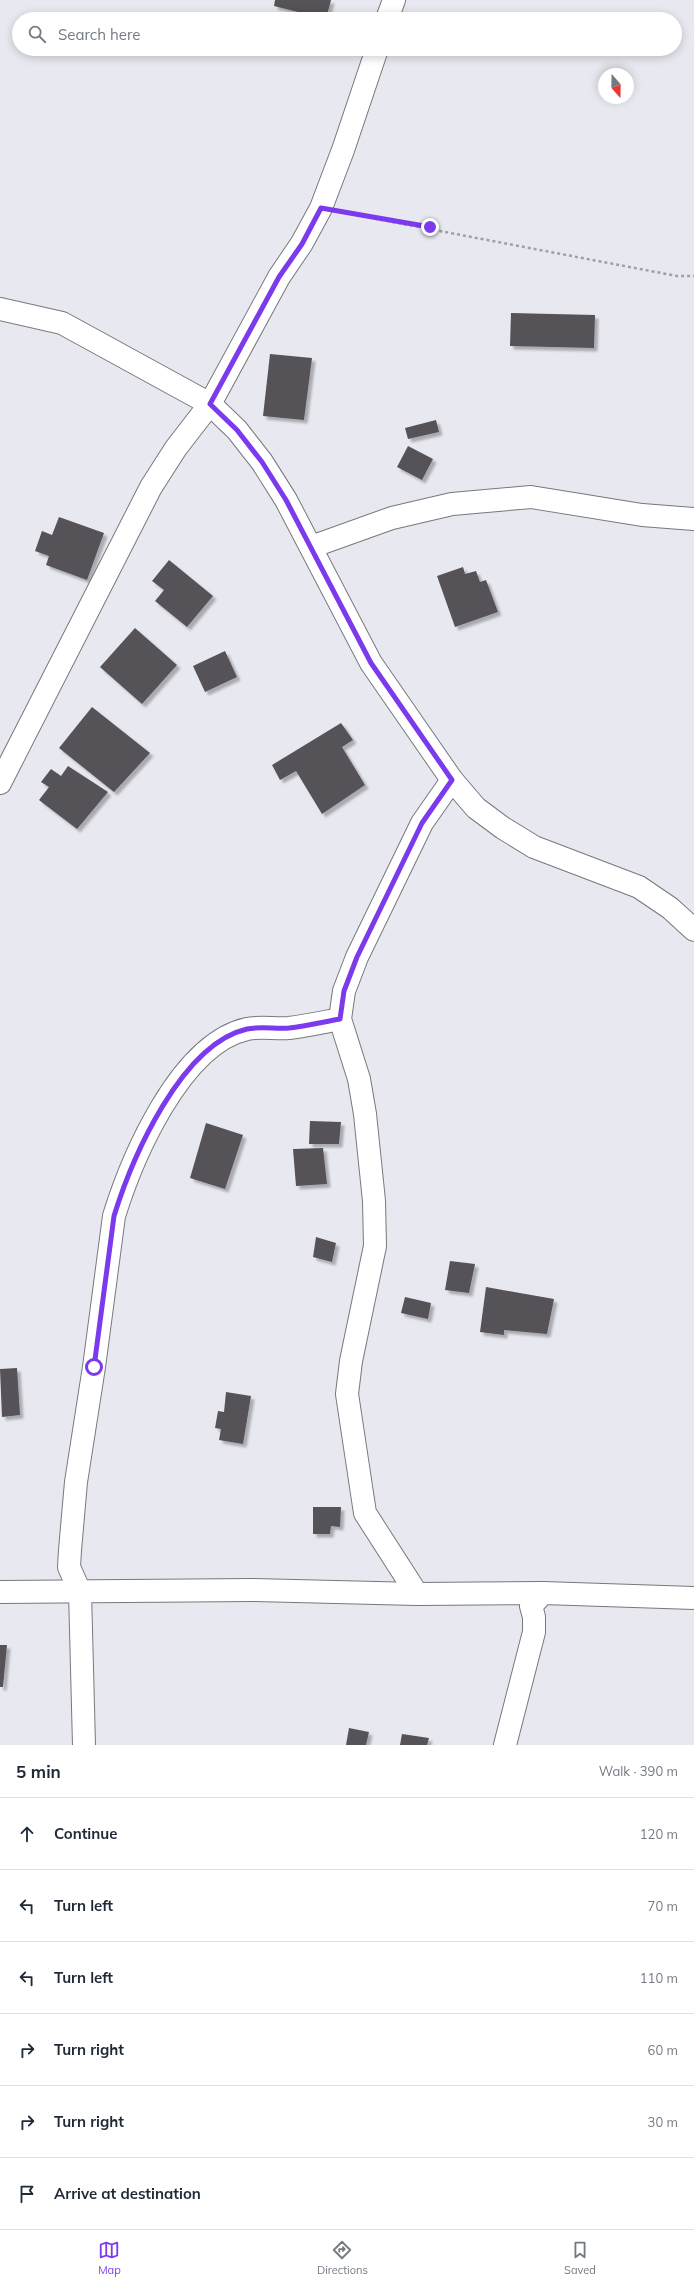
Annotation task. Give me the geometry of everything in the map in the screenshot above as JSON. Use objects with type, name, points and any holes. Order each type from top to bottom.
[{"type":"street","points":[[390,12],[394,0]]},
{"type":"street","points":[[0,783],[151,487],[176,448],[210,404],[279,277],[302,244],[321,208],[375,56]]},
{"type":"street","points":[[0,309],[62,323],[210,404],[237,430],[262,462],[286,500],[311,546],[371,663],[452,780],[476,808],[503,828],[534,847],[639,887],[670,908],[694,930]]},
{"type":"street","points":[[311,546],[392,518],[452,504],[531,497],[642,515],[694,519]]},
{"type":"street","points":[[417,1594],[365,1513],[347,1394],[351,1360],[375,1246],[374,1201],[365,1114],[358,1079],[340,1019],[344,991],[357,957],[422,823],[452,780]]},
{"type":"street","points":[[84,1745],[80,1592],[70,1567],[70,1550],[76,1482],[94,1367],[114,1216],[121,1194],[151,1127],[170,1092],[192,1065],[212,1045],[230,1035],[247,1029],[289,1028],[340,1019]]},
{"type":"street","points":[[0,1592],[252,1590],[417,1594],[543,1593],[694,1598]]},
{"type":"street","points":[[505,1745],[534,1632],[534,1617],[531,1606],[543,1593]]},
{"type":"path","points":[[321,208],[430,227],[677,276],[694,276]]},
{"type":"building","points":[[275,0],[331,0],[328,12],[298,12],[274,6]]},
{"type":"building","points":[[511,313],[595,315],[594,348],[510,346]]},
{"type":"building","points":[[270,354],[312,358],[304,420],[263,416]]},
{"type":"building","points":[[436,420],[439,432],[408,439],[405,428]]},
{"type":"building","points":[[408,446],[433,459],[422,480],[397,467]]},
{"type":"building","points":[[59,517],[104,533],[87,580],[46,565],[49,556],[35,551],[42,531],[52,535]]},
{"type":"building","points":[[169,560],[213,596],[187,627],[155,601],[164,590],[152,581]]},
{"type":"building","points":[[463,567],[465,574],[476,571],[480,582],[486,580],[498,612],[455,627],[437,576]]},
{"type":"building","points":[[135,628],[177,665],[142,704],[100,667]]},
{"type":"building","points":[[225,651],[237,677],[205,692],[193,666]]},
{"type":"building","points":[[92,707],[150,753],[114,792],[59,748]]},
{"type":"building","points":[[341,723],[353,740],[342,747],[365,785],[322,814],[296,771],[280,780],[272,765]]},
{"type":"building","points":[[68,766],[108,792],[77,829],[39,800],[49,787],[41,782],[51,769],[61,776]]},
{"type":"building","points":[[310,1121],[341,1122],[339,1144],[309,1144]]},
{"type":"building","points":[[206,1123],[243,1135],[225,1189],[190,1178]]},
{"type":"building","points":[[323,1148],[327,1184],[296,1186],[293,1149]]},
{"type":"building","points":[[316,1237],[336,1243],[332,1262],[313,1257]]},
{"type":"building","points":[[450,1261],[475,1264],[469,1293],[445,1290]]},
{"type":"building","points":[[486,1287],[554,1299],[547,1334],[504,1330],[504,1335],[480,1332]]},
{"type":"building","points":[[405,1297],[431,1303],[428,1319],[401,1313]]},
{"type":"building","points":[[17,1368],[20,1415],[2,1417],[0,1369]]},
{"type":"building","points":[[226,1392],[251,1396],[243,1444],[219,1440],[221,1429],[215,1428],[218,1411],[224,1412]]},
{"type":"building","points":[[313,1507],[341,1507],[340,1527],[331,1526],[330,1534],[313,1534]]},
{"type":"building","points":[[0,1645],[7,1645],[3,1687],[0,1687]]},
{"type":"building","points":[[349,1728],[369,1732],[366,1745],[346,1745]]},
{"type":"building","points":[[402,1734],[429,1738],[427,1745],[400,1745]]},
{"type":"route","points":[[94,1367],[114,1216],[121,1194],[151,1127],[170,1092],[192,1065],[212,1045],[230,1035],[247,1029],[289,1028],[340,1019],[344,991],[357,957],[422,823],[452,780],[371,663],[311,546],[286,500],[262,462],[237,430],[210,404],[279,277],[302,244],[321,208],[430,227]]}]
